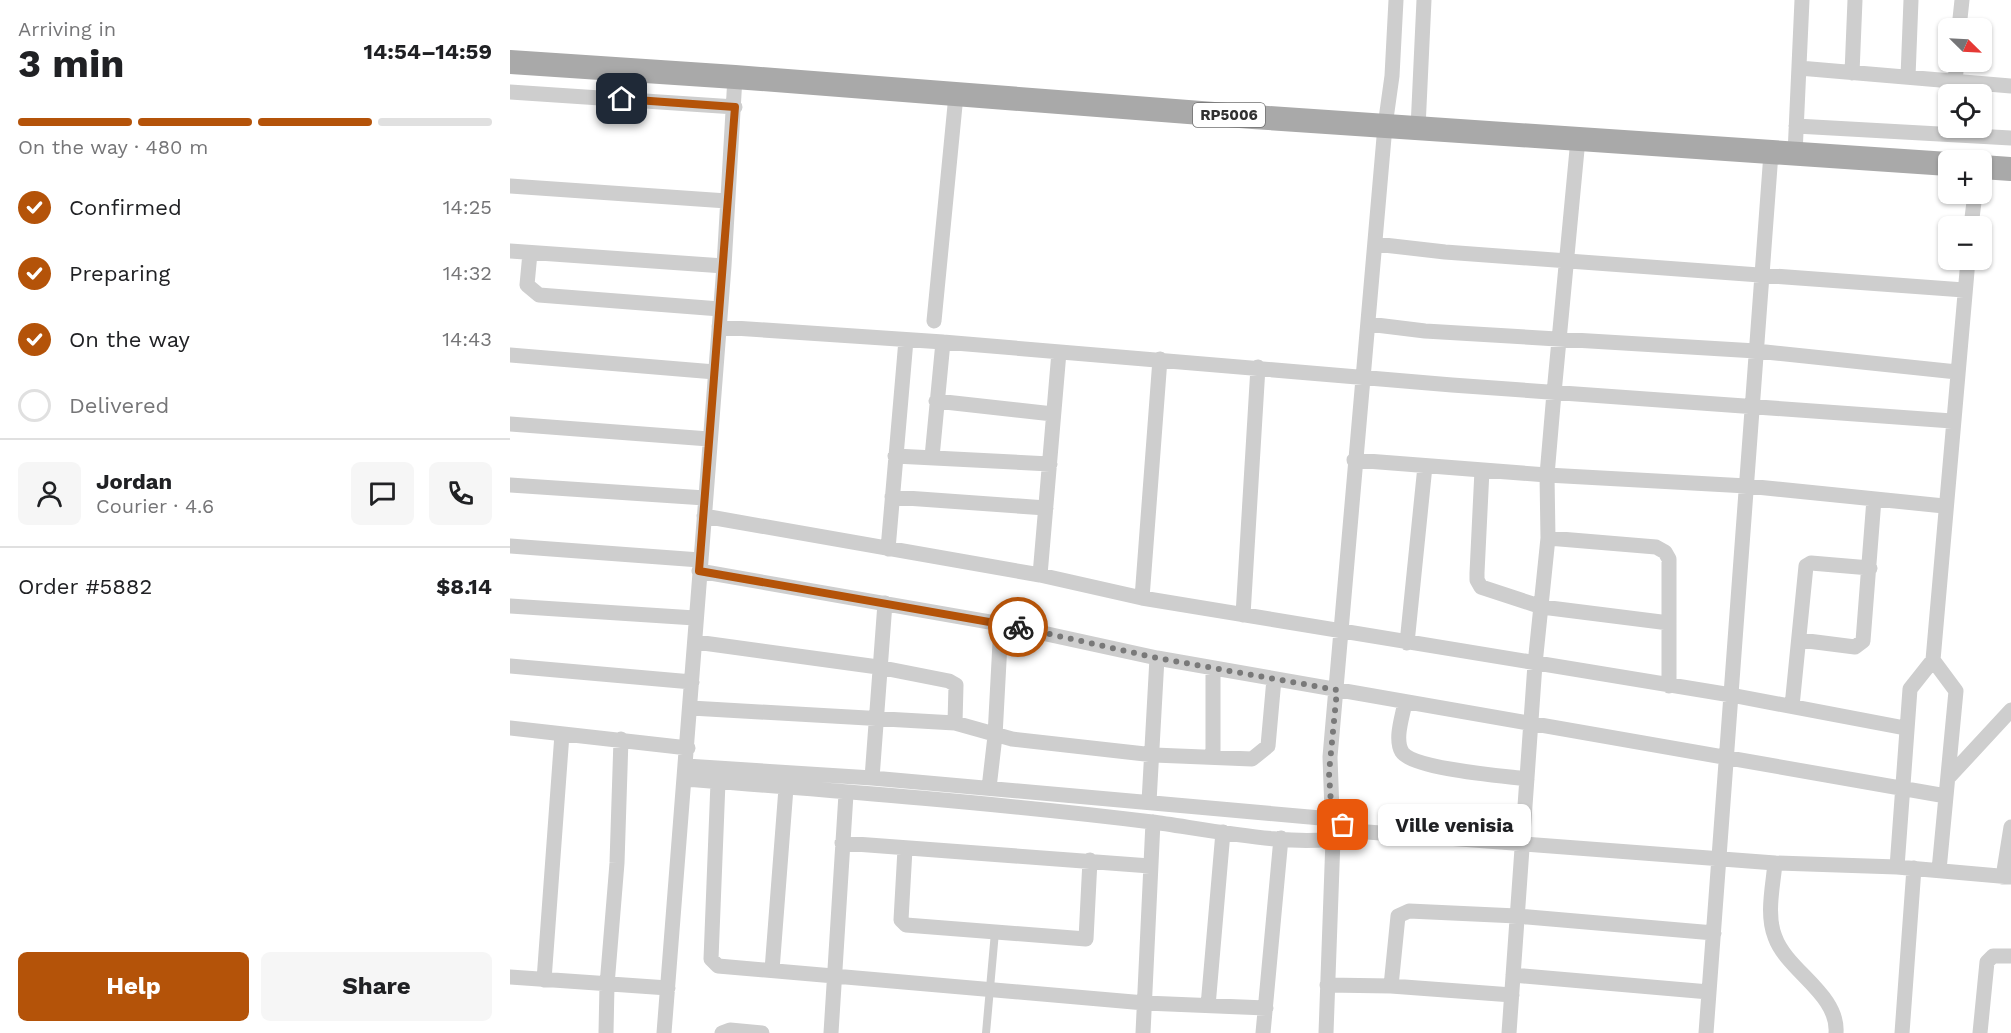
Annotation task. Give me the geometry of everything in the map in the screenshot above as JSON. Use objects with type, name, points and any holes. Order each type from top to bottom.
[{"type":"main road","name":"RP5006","points":[[510,62],[735,76],[956,95],[1938,163]]},
{"type":"main road","points":[[1992,168],[2011,169]]},
{"type":"street","points":[[1326,1033],[1333,839],[1329,773],[1343,631],[1354,460],[1385,126],[1392,76],[1396,0]]},
{"type":"street","points":[[1418,128],[1424,0]]},
{"type":"street","points":[[1795,154],[1802,0]]},
{"type":"street","points":[[1852,73],[1855,0]]},
{"type":"street","points":[[1908,77],[1911,0]]},
{"type":"street","points":[[1960,18],[1962,0]]},
{"type":"street","points":[[1799,68],[2011,86]]},
{"type":"street","points":[[1955,81],[1956,72]]},
{"type":"street","points":[[664,1033],[724,266],[735,76]]},
{"type":"street","points":[[510,92],[735,107]]},
{"type":"street","points":[[934,321],[956,95]]},
{"type":"street","points":[[1796,126],[2011,138]]},
{"type":"street","points":[[1509,1033],[1535,664],[1548,538],[1547,476],[1578,139]]},
{"type":"street","points":[[1706,1033],[1771,153]]},
{"type":"street","points":[[510,186],[727,201]]},
{"type":"street","points":[[1375,244],[1964,290]]},
{"type":"street","points":[[510,251],[724,266]]},
{"type":"street","points":[[530,253],[527,285],[539,295],[720,309]]},
{"type":"street","points":[[1897,867],[1905,728],[1910,689],[1933,660],[1944,506],[1967,270]]},
{"type":"street","points":[[1368,324],[1425,331],[1756,351],[1957,372]]},
{"type":"street","points":[[719,327],[1160,359],[1554,393],[1752,405],[1952,421]]},
{"type":"street","points":[[888,549],[906,340]]},
{"type":"street","points":[[932,457],[943,342]]},
{"type":"street","points":[[1040,575],[1059,352]]},
{"type":"street","points":[[510,355],[715,372]]},
{"type":"street","points":[[1142,598],[1160,359]]},
{"type":"street","points":[[1243,615],[1258,367]]},
{"type":"street","points":[[936,401],[1053,414]]},
{"type":"street","points":[[510,424],[709,439]]},
{"type":"street","points":[[895,456],[1050,464]]},
{"type":"street","points":[[1354,460],[1547,476],[1747,486],[1944,506]]},
{"type":"street","points":[[1407,644],[1425,466]]},
{"type":"street","points":[[1482,470],[1477,580],[1485,590],[1542,607],[1669,623]]},
{"type":"street","points":[[510,485],[705,498]]},
{"type":"street","points":[[892,497],[1046,508]]},
{"type":"street","points":[[1800,640],[1855,647],[1861,644],[1865,637],[1874,499]]},
{"type":"street","points":[[704,516],[1040,575],[1142,598],[1343,631],[1407,644],[1731,695],[1905,728]]},
{"type":"street","points":[[1548,538],[1662,549],[1669,559],[1669,686]]},
{"type":"street","points":[[510,546],[699,566],[1001,624],[1157,658],[1946,796]]},
{"type":"street","points":[[1792,706],[1805,568],[1808,565],[1870,568]]},
{"type":"street","points":[[872,778],[878,667],[885,603]]},
{"type":"street","points":[[510,606],[695,618]]},
{"type":"street","points":[[988,788],[995,736],[1001,624]]},
{"type":"street","points":[[696,642],[878,667],[949,681],[956,685],[955,723]]},
{"type":"street","points":[[1149,802],[1154,755],[1157,658]]},
{"type":"street","points":[[1933,660],[1956,691],[1939,870]]},
{"type":"street","points":[[510,666],[692,682]]},
{"type":"street","points":[[1213,668],[1213,757]]},
{"type":"street","points":[[691,708],[955,723],[995,736],[1154,755],[1252,759],[1268,746],[1274,679]]},
{"type":"street","points":[[1405,702],[1399,741],[1401,751],[1407,757],[1427,765],[1527,779]]},
{"type":"street","points":[[1949,777],[2011,710]]},
{"type":"street","points":[[510,728],[688,748]]},
{"type":"street","points":[[544,980],[562,734]]},
{"type":"street","points":[[606,1033],[607,985],[617,862],[621,739]]},
{"type":"street","points":[[686,773],[718,782],[1153,822],[1281,838],[1333,839],[1354,831]]},
{"type":"street","points":[[686,773],[872,778],[1332,819],[1354,831],[1775,863],[1914,868],[2007,877],[2011,827]]},
{"type":"street","points":[[718,782],[711,959],[718,966],[1145,1003],[1266,1008]]},
{"type":"street","points":[[772,970],[786,788]]},
{"type":"street","points":[[831,1033],[846,794]]},
{"type":"street","points":[[1143,1033],[1153,822]]},
{"type":"street","points":[[1208,1006],[1223,832]]},
{"type":"street","points":[[1263,1033],[1281,838]]},
{"type":"street","points":[[842,843],[1150,866]]},
{"type":"street","points":[[905,849],[901,920],[903,923],[1086,939],[1090,860]]},
{"type":"street","points":[[1775,863],[1772,907],[1775,938],[1829,1006],[1837,1023],[1836,1033]]},
{"type":"street","points":[[1902,1033],[1914,868]]},
{"type":"street","points":[[1391,986],[1398,916],[1402,913],[1517,916],[1714,933]]},
{"type":"street","points":[[1980,1033],[1987,962],[1993,956],[2011,956]]},
{"type":"street","points":[[1513,975],[1709,992]]},
{"type":"street","points":[[510,977],[668,988]]},
{"type":"street","points":[[1327,985],[1391,986],[1512,995]]},
{"type":"street","points":[[722,1033],[730,1030],[762,1033]]},
{"type":"lane","points":[[986,1033],[995,932]]},
{"type":"way so far","points":[[1018,627],[1157,658],[1337,690],[1329,788],[1332,819],[1343,825]]},
{"type":"place","name":"Ville venisia","points":[[1343,825]]},
{"type":"route","points":[[622,99],[735,107],[699,571],[1018,627]]}]
